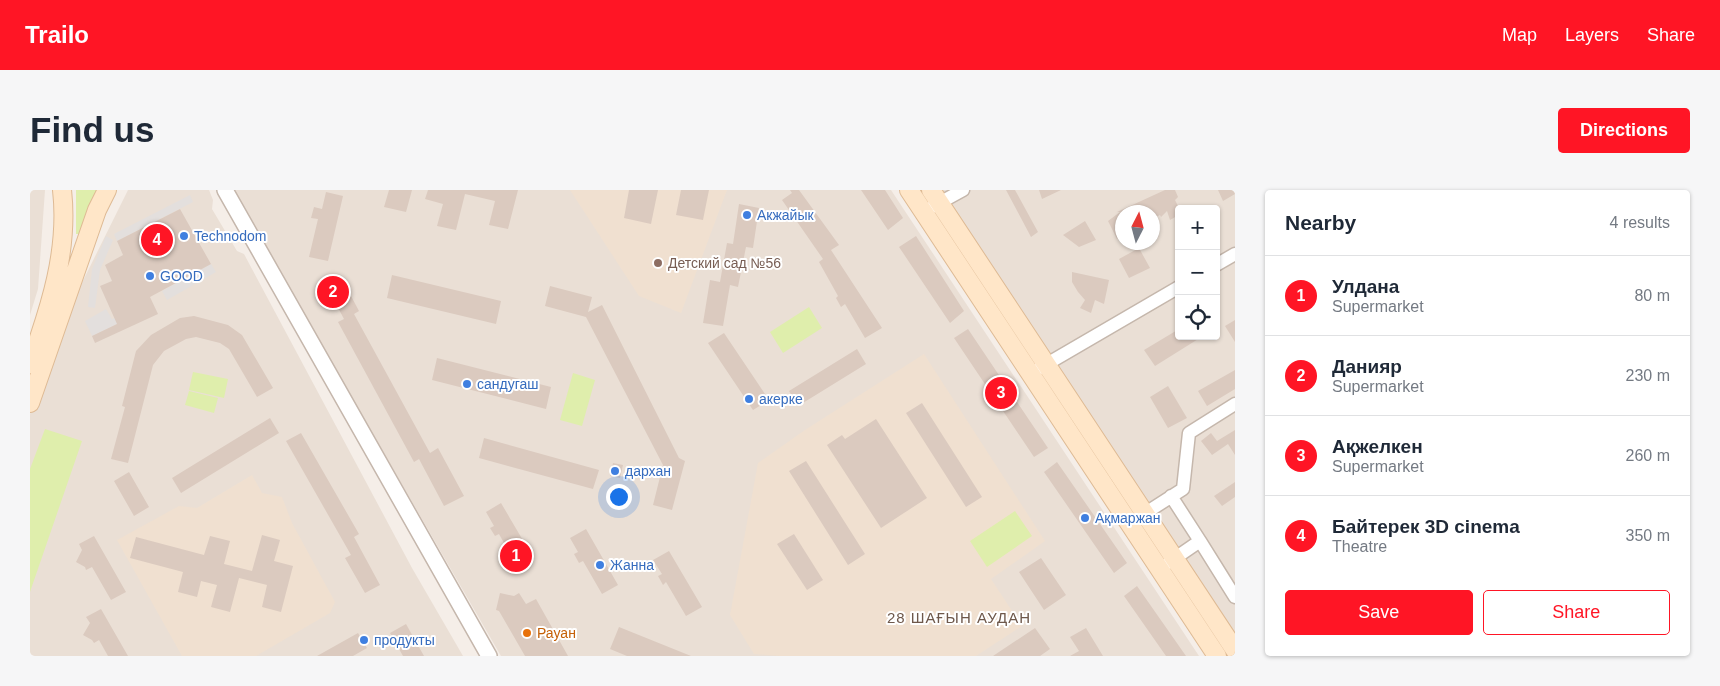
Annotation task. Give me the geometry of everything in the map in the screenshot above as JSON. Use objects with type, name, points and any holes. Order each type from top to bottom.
[{"type":"main road","points":[[30,364],[58,274],[63,235],[62,190]]},
{"type":"main road","points":[[30,403],[97,210],[107,190]]},
{"type":"main road","points":[[909,190],[982,302],[1039,369],[1144,514],[1167,564],[1217,656]]},
{"type":"main road","points":[[935,196],[1039,369],[1167,564],[1235,650]]},
{"type":"street","points":[[225,190],[489,656]]},
{"type":"street","points":[[924,212],[935,196],[963,190]]},
{"type":"street","points":[[1220,263],[1235,254]]},
{"type":"street","points":[[1039,369],[1175,289]]},
{"type":"street","points":[[1144,514],[1182,489],[1189,433],[1235,404]]},
{"type":"street","points":[[1171,496],[1235,597]]},
{"type":"street","points":[[1167,564],[1200,541]]},
{"type":"shaded area","points":[[30,190],[45,190],[38,289],[30,315]]},
{"type":"shaded area","points":[[128,190],[209,190],[213,200],[212,209],[237,251],[244,254],[412,568],[463,656],[30,656],[30,414],[63,321]]},
{"type":"shaded area","name":"28 ШАҒЫН АУДАН","points":[[232,190],[891,190],[1199,656],[501,656]]},
{"type":"shaded area","name":"Детский сад №56","points":[[570,190],[727,190],[681,313],[639,296]]},
{"type":"shaded area","points":[[930,190],[1235,190],[1235,641]]},
{"type":"shaded area","points":[[190,195],[193,202],[117,241],[114,234]]},
{"type":"shaded area","points":[[106,236],[113,240],[100,270],[95,308],[88,307],[92,269]]},
{"type":"shaded area","points":[[211,264],[216,272],[167,300],[162,291]]},
{"type":"shaded area","points":[[106,309],[112,319],[122,316],[124,321],[92,336],[85,321]]},
{"type":"shaded area","points":[[924,354],[1045,541],[991,579],[1022,626],[976,656],[780,656],[754,654],[730,615],[758,463],[805,430]]},
{"type":"shaded area","points":[[252,475],[262,493],[282,497],[292,523],[335,602],[330,613],[256,656],[182,656],[117,540],[179,506],[197,508]]},
{"type":"green space","points":[[76,190],[99,190],[79,234],[76,234]]},
{"type":"green space","points":[[809,307],[822,328],[783,353],[770,332]]},
{"type":"green space","points":[[193,372],[228,379],[224,398],[189,390]]},
{"type":"green space","points":[[573,373],[595,380],[582,426],[560,420]]},
{"type":"green space","points":[[189,391],[218,398],[214,413],[185,405]]},
{"type":"green space","points":[[45,429],[82,441],[30,592],[30,469]]},
{"type":"green space","points":[[1015,511],[1032,536],[987,567],[970,541]]},
{"type":"building","points":[[389,190],[412,190],[406,212],[384,207]]},
{"type":"building","points":[[428,190],[518,190],[508,229],[489,225],[495,201],[465,194],[456,230],[437,226],[443,204],[425,199]]},
{"type":"building","points":[[629,190],[658,190],[651,224],[624,218]]},
{"type":"building","points":[[681,190],[709,190],[703,220],[676,215]]},
{"type":"building","points":[[790,190],[799,190],[839,245],[831,250],[882,328],[865,338],[845,304],[841,307],[836,298],[838,296],[819,262],[823,259],[782,200],[792,193]]},
{"type":"building","points":[[861,190],[885,190],[903,218],[888,230]]},
{"type":"building","points":[[1006,190],[1015,190],[1038,232],[1031,237]]},
{"type":"building","points":[[1039,190],[1061,190],[1042,199]]},
{"type":"building","points":[[1165,190],[1175,190],[1178,197],[1175,200],[1178,205],[1175,205],[1175,217],[1170,220],[1167,211],[1161,217],[1160,205],[1132,205]]},
{"type":"building","points":[[1218,190],[1235,190],[1235,194],[1223,201]]},
{"type":"building","points":[[326,192],[343,196],[328,261],[309,257],[318,219],[311,218],[314,207],[322,209]]},
{"type":"building","points":[[739,204],[759,208],[753,248],[746,247],[738,287],[730,285],[723,326],[703,323],[710,280],[720,282],[727,243],[733,244]]},
{"type":"building","points":[[180,209],[211,264],[150,297],[158,314],[95,343],[92,336],[117,324],[100,286],[112,281],[105,265],[123,255],[117,241]]},
{"type":"building","points":[[1115,216],[1115,235],[1108,221]]},
{"type":"building","points":[[1085,221],[1096,240],[1079,247],[1063,235]]},
{"type":"building","points":[[916,236],[964,311],[950,323],[899,247]]},
{"type":"building","points":[[1135,250],[1140,250],[1150,268],[1129,278],[1119,259]]},
{"type":"building","points":[[1072,272],[1109,280],[1104,304],[1095,300],[1091,313],[1080,308],[1085,300],[1072,282]]},
{"type":"building","points":[[392,275],[501,301],[496,324],[387,298]]},
{"type":"building","points":[[343,281],[359,311],[354,314],[430,453],[438,448],[464,496],[444,506],[419,459],[414,462],[338,322],[344,319],[328,289]]},
{"type":"building","points":[[550,286],[592,297],[588,312],[602,305],[679,458],[685,461],[672,510],[653,505],[663,465],[586,317],[545,306]]},
{"type":"building","points":[[194,316],[228,325],[242,335],[273,388],[257,397],[229,349],[220,343],[196,337],[186,339],[164,351],[153,365],[128,463],[111,459],[125,407],[122,406],[136,351],[151,335],[180,318]]},
{"type":"building","points":[[1235,320],[1235,342],[1225,326]]},
{"type":"building","points":[[968,329],[1048,448],[1034,457],[954,338]]},
{"type":"building","points":[[1175,331],[1175,340],[1197,340],[1155,366],[1144,350]]},
{"type":"building","points":[[724,333],[769,400],[753,410],[708,343]]},
{"type":"building","points":[[857,349],[866,364],[798,406],[789,391]]},
{"type":"building","points":[[437,358],[551,387],[546,409],[432,380]]},
{"type":"building","points":[[1235,370],[1235,389],[1207,406],[1198,391]]},
{"type":"building","points":[[1168,386],[1187,418],[1168,428],[1150,397]]},
{"type":"building","points":[[922,403],[982,497],[966,507],[906,413]]},
{"type":"building","points":[[270,418],[279,433],[181,493],[172,478]]},
{"type":"building","points":[[876,419],[927,498],[881,528],[827,445],[842,435],[845,439]]},
{"type":"building","points":[[1235,430],[1235,455],[1228,444],[1212,455],[1201,441],[1211,433],[1217,441]]},
{"type":"building","points":[[301,433],[359,534],[354,537],[380,585],[365,593],[345,558],[351,555],[286,441]]},
{"type":"building","points":[[484,438],[599,470],[593,489],[479,458]]},
{"type":"building","points":[[806,461],[865,554],[848,565],[789,471]]},
{"type":"building","name":"Ақмаржан","points":[[1057,462],[1127,563],[1114,573],[1044,472]]},
{"type":"building","points":[[613,463],[623,465],[620,478],[610,476]]},
{"type":"building","points":[[129,472],[149,507],[134,516],[114,481]]},
{"type":"building","points":[[1235,482],[1235,497],[1222,506],[1214,496]]},
{"type":"building","points":[[501,503],[534,559],[518,568],[499,534],[495,536],[490,528],[494,526],[486,512]]},
{"type":"building","points":[[586,529],[618,585],[602,594],[583,561],[579,563],[574,554],[578,552],[570,538]]},
{"type":"building","points":[[794,534],[823,580],[807,590],[777,544]]},
{"type":"building","points":[[262,535],[280,540],[274,561],[293,566],[281,612],[262,607],[267,585],[239,578],[230,612],[211,607],[217,585],[201,581],[197,597],[178,592],[183,572],[130,558],[136,537],[204,555],[210,536],[230,541],[224,564],[252,571]]},
{"type":"building","points":[[94,536],[126,592],[111,600],[92,567],[86,570],[85,567],[76,562],[82,550],[79,544]]},
{"type":"building","points":[[669,551],[702,607],[686,616],[666,582],[663,585],[658,576],[662,574],[653,560]]},
{"type":"building","points":[[1041,558],[1066,595],[1044,610],[1019,572]]},
{"type":"building","points":[[1137,586],[1186,656],[1166,656],[1124,596]]},
{"type":"building","name":"Рауан","points":[[500,593],[514,596],[519,593],[526,604],[536,599],[568,656],[525,656],[499,611],[496,610]]},
{"type":"building","points":[[101,609],[128,656],[108,656],[99,640],[94,643],[83,635],[90,623],[86,617]]},
{"type":"building","points":[[406,624],[424,656],[403,656],[390,633]]},
{"type":"building","points":[[619,627],[691,656],[627,656],[610,649]]},
{"type":"building","points":[[1035,628],[1050,649],[1040,656],[993,656]]},
{"type":"building","points":[[1086,628],[1103,656],[1070,656],[1079,651],[1070,637]]},
{"type":"building","points":[[358,633],[367,648],[353,656],[317,656]]},
{"type":"place","name":"Акжайык","points":[[747,215]]},
{"type":"place","name":"Technodom","points":[[184,236]]},
{"type":"place","name":"Байтерек 3D cinema","points":[[157,240]]},
{"type":"place","name":"Детский сад №56","points":[[658,263]]},
{"type":"place","name":"GOOD","points":[[150,276]]},
{"type":"place","name":"Данияр","points":[[333,292]]},
{"type":"place","name":"сандугаш","points":[[467,384]]},
{"type":"place","name":"Ақжелкен","points":[[1001,393]]},
{"type":"place","name":"акерке","points":[[749,399]]},
{"type":"place","name":"дархан","points":[[615,471]]},
{"type":"place","name":"Ақмаржан","points":[[1085,518]]},
{"type":"place","name":"Улдана","points":[[516,556]]},
{"type":"place","name":"Жанна","points":[[600,565]]},
{"type":"place","name":"Рауан","points":[[527,633]]},
{"type":"place","name":"продукты","points":[[364,640]]},
{"type":"district","name":"28 ШАҒЫН АУДАН","points":[[959,617]]}]
